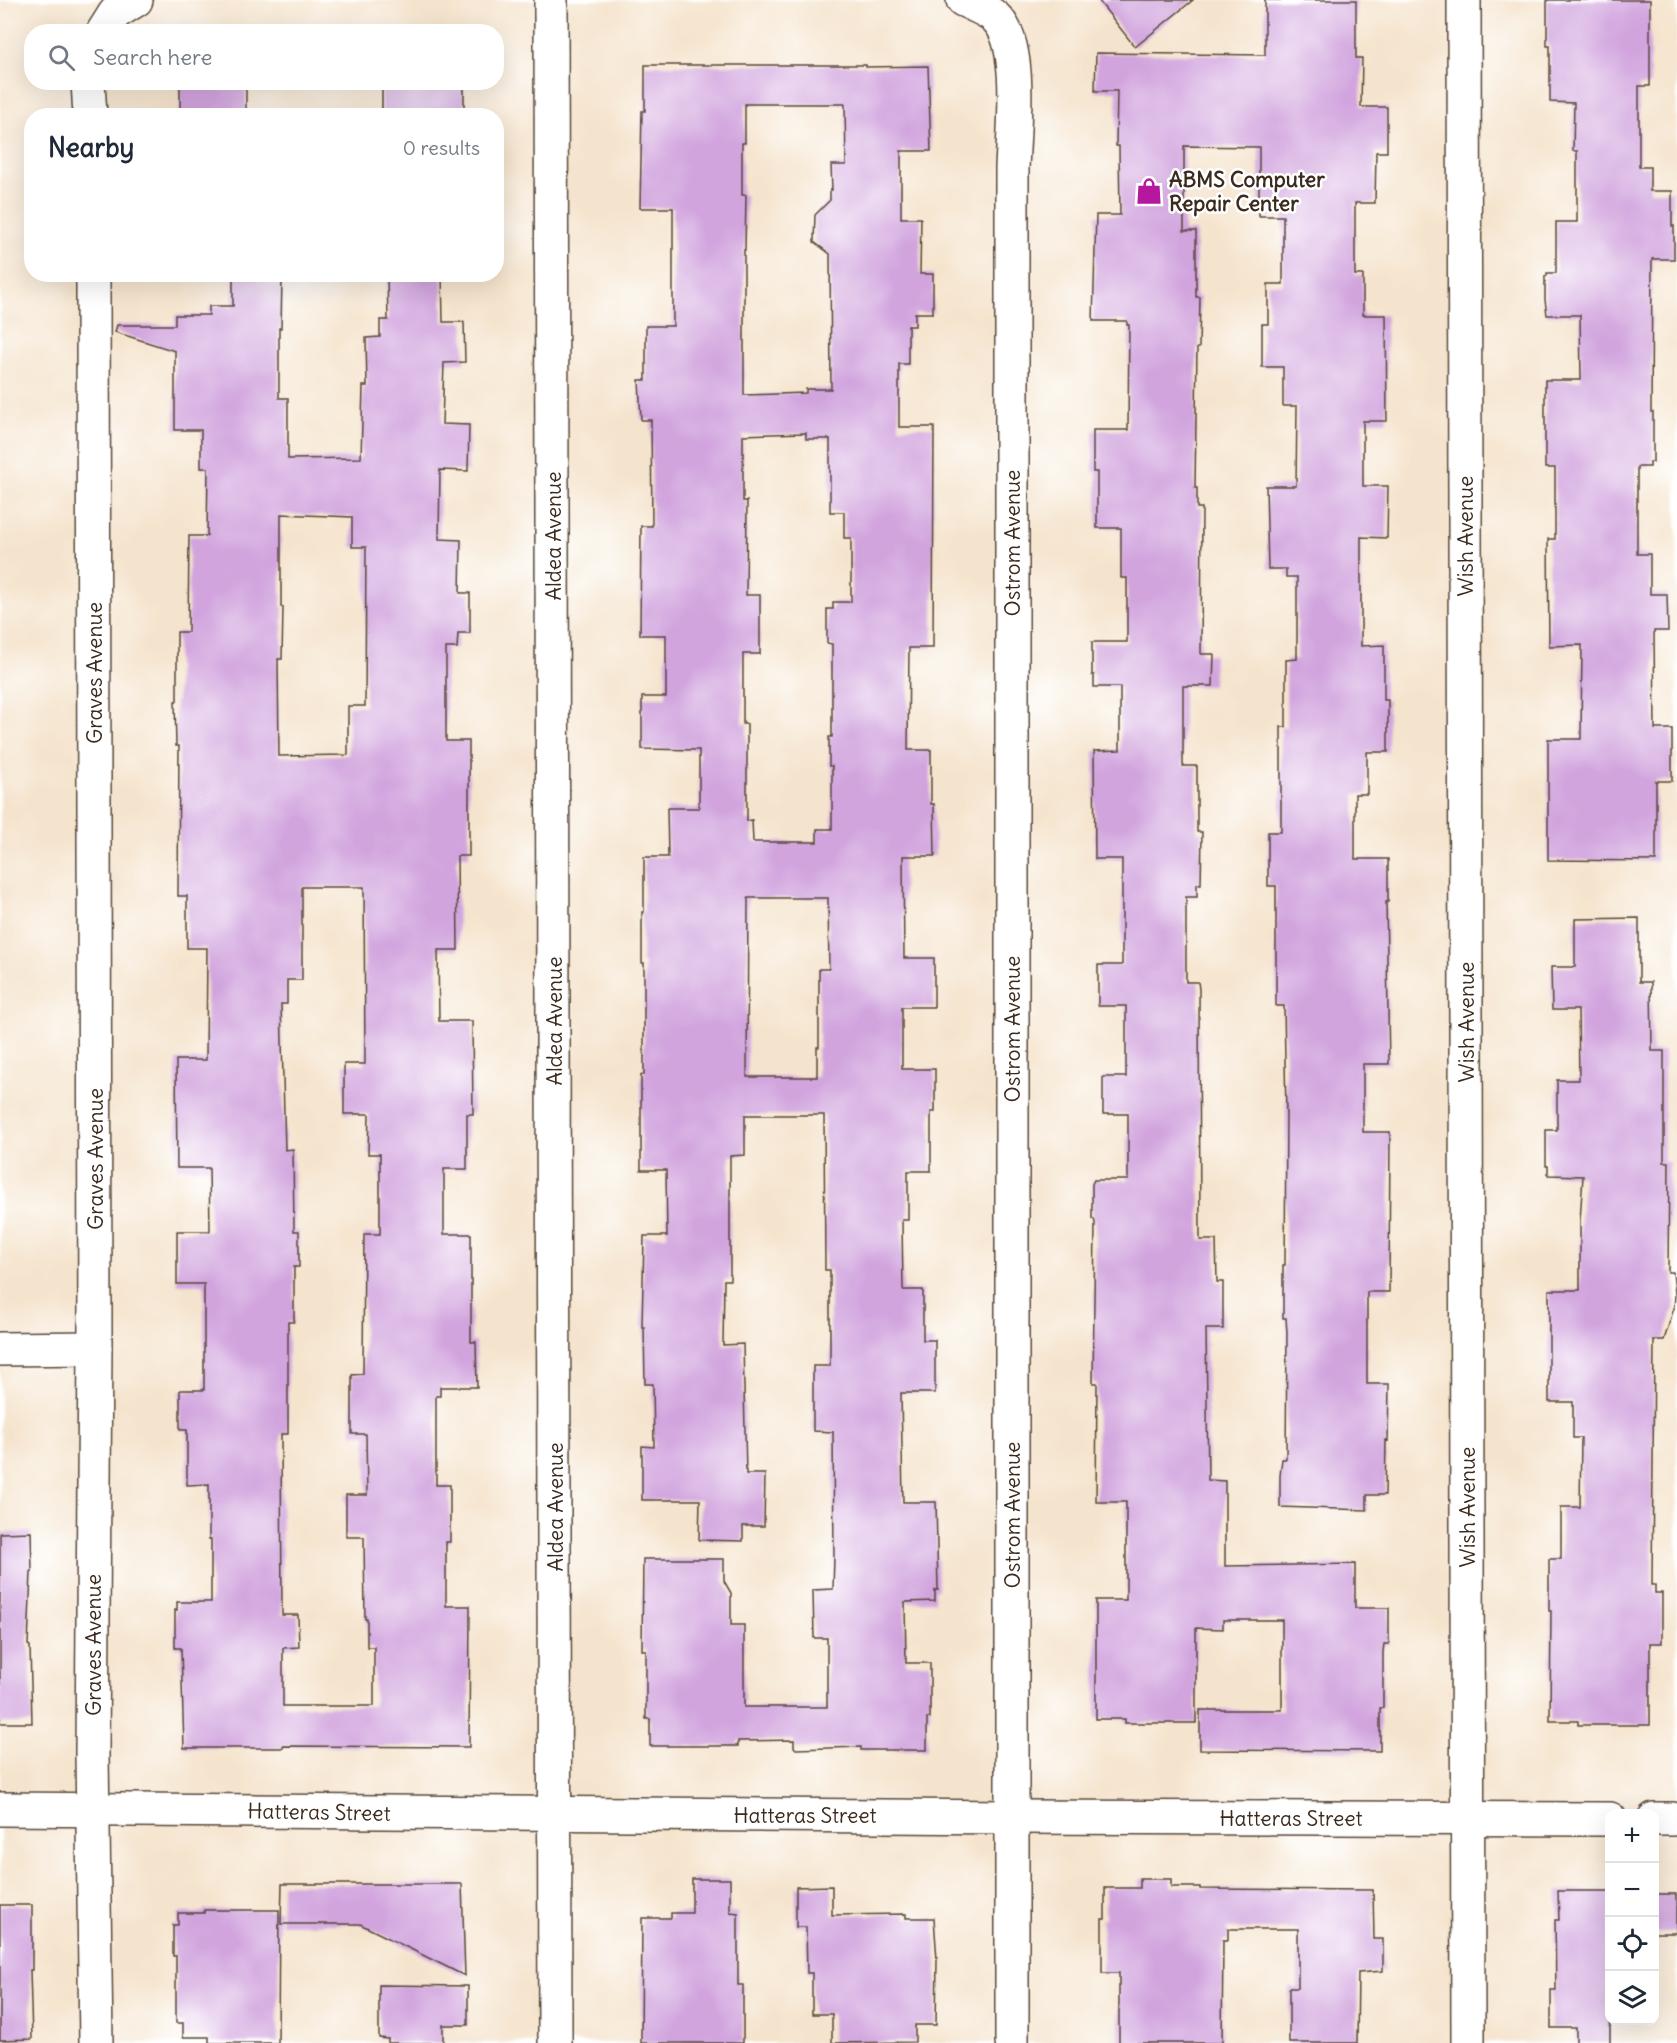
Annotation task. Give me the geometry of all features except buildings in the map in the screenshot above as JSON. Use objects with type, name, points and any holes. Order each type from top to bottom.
[{"type":"street","name":"Aldea Avenue","points":[[551,0],[555,2043]]},
{"type":"street","name":"Ostrom Avenue","points":[[963,0],[997,18],[1011,44],[1015,81],[1012,169],[1012,2043]]},
{"type":"street","name":"Wish Avenue","points":[[1464,0],[1468,2043]]},
{"type":"street","points":[[88,90],[90,108]]},
{"type":"street","name":"Graves Avenue","points":[[93,282],[95,1348],[93,1809],[96,2043]]},
{"type":"street","points":[[0,1349],[95,1348]]},
{"type":"street","name":"Hatteras Street","points":[[0,1809],[1605,1819]]},
{"type":"place","name":"ABMS Computer Repair Center","points":[[1149,191]]}]
